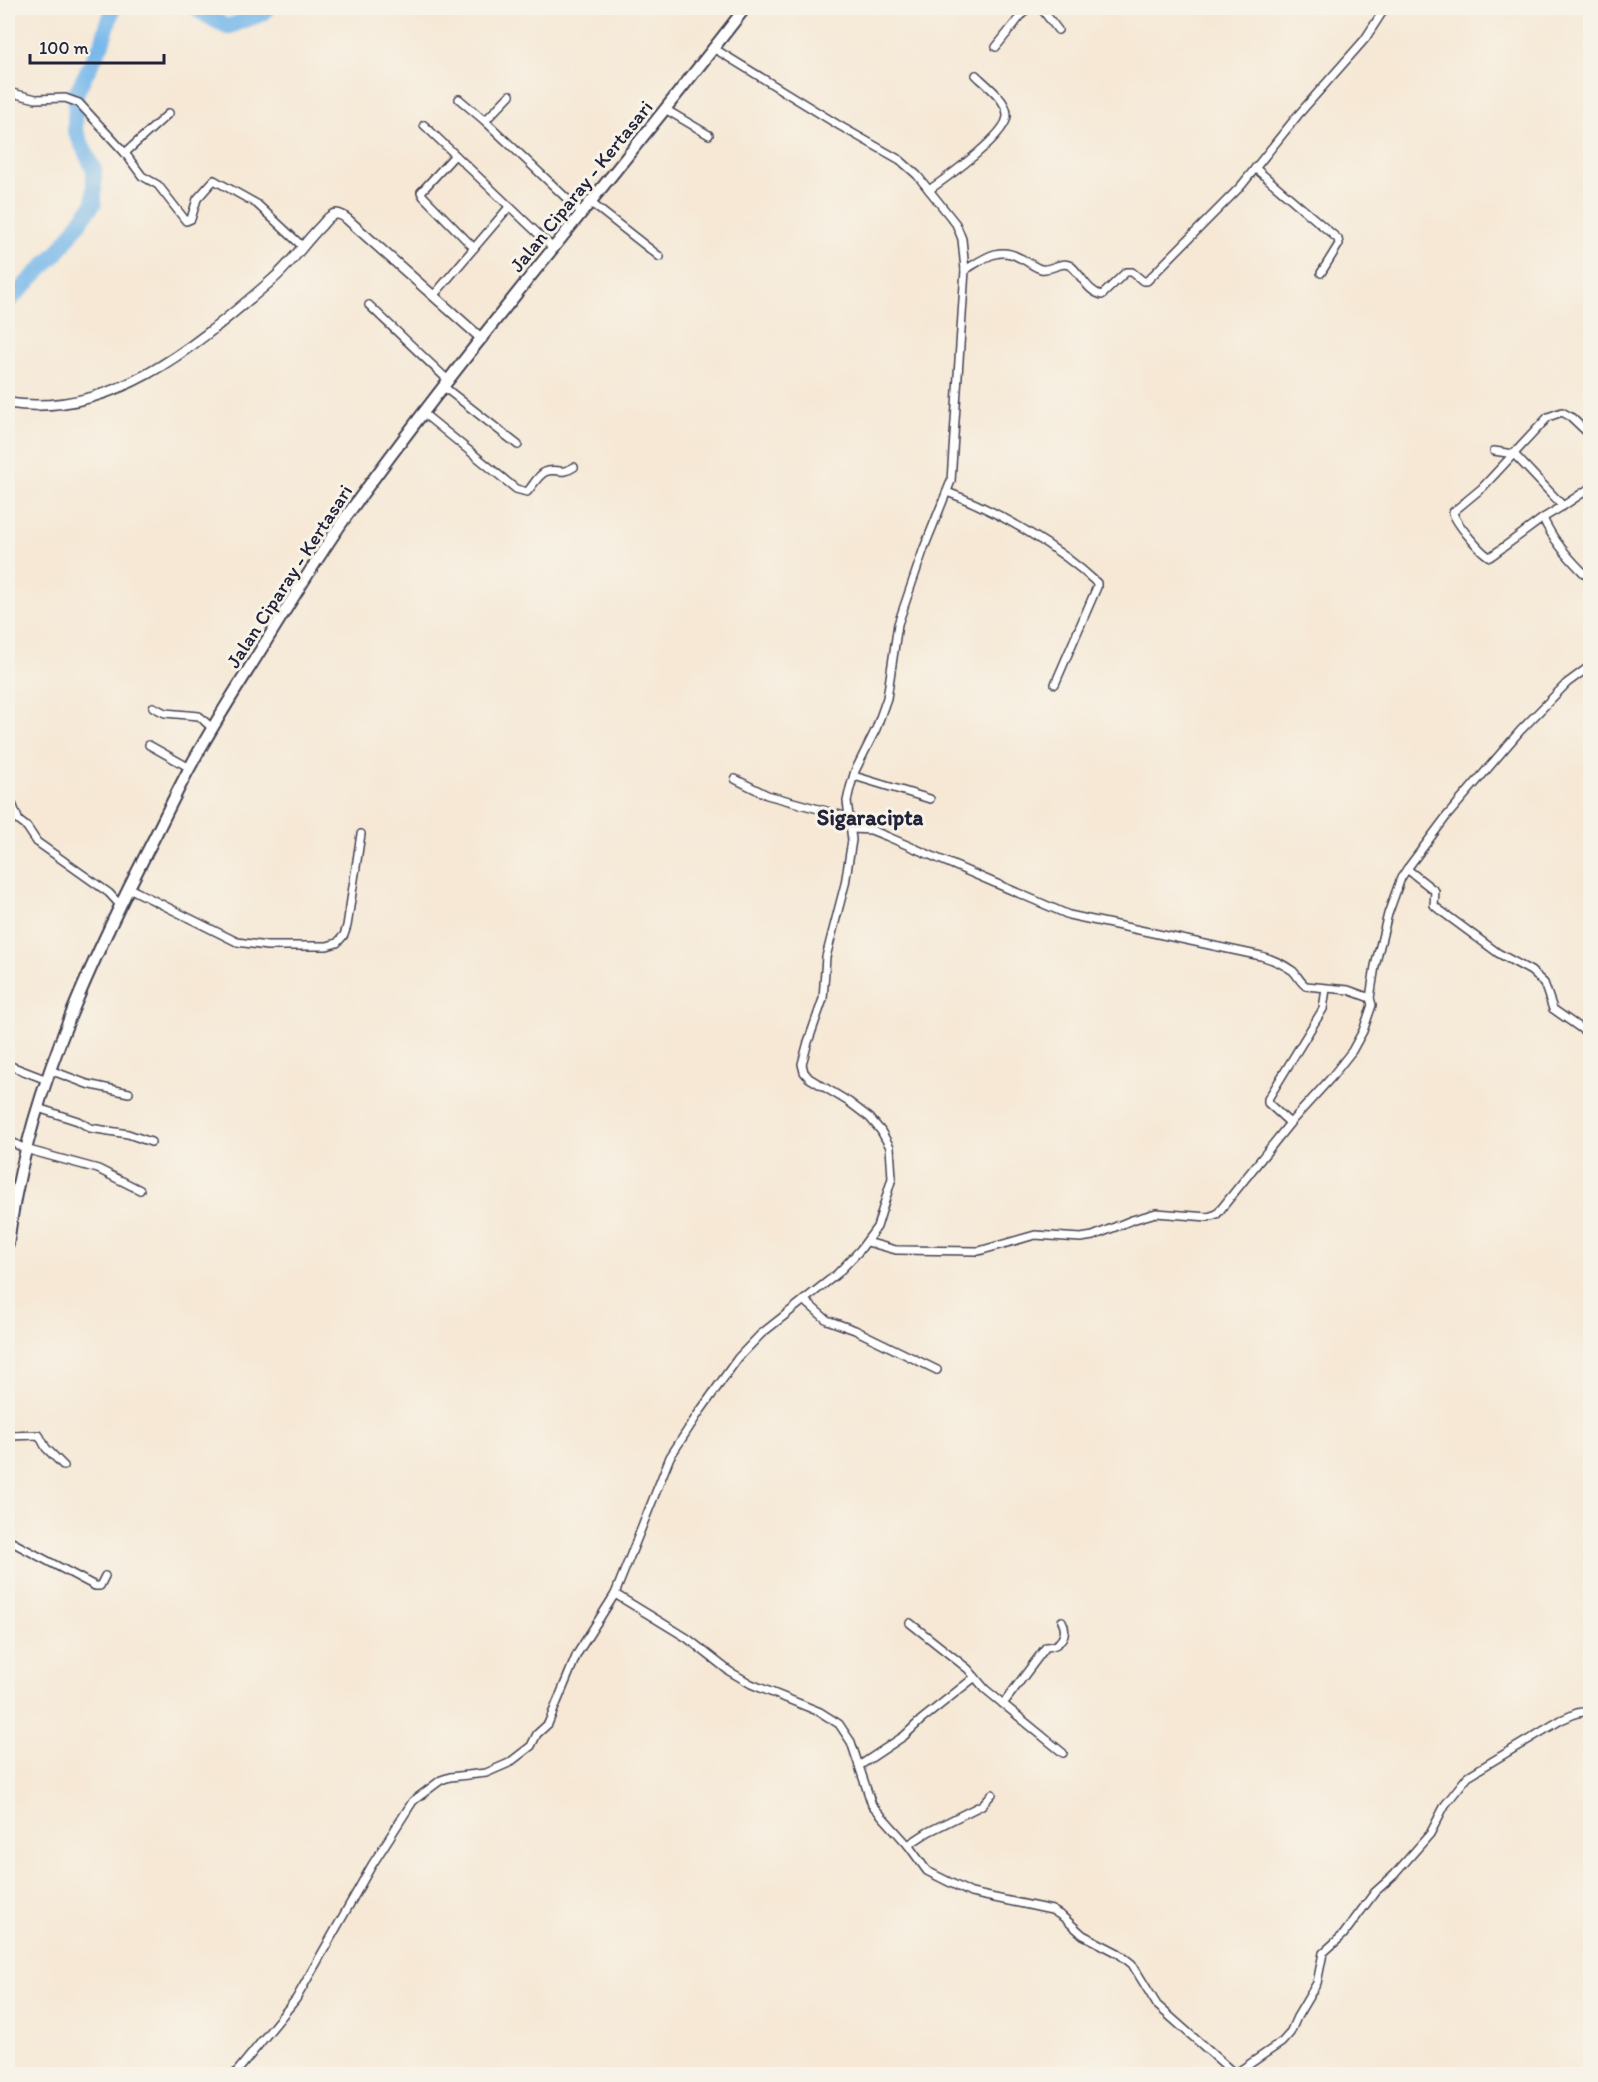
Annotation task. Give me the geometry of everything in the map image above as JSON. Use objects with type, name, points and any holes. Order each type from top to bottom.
[{"type":"main road","name":"Jalan Ciparay - Kertasari","points":[[8,1244],[14,1196],[25,1149],[75,1003],[120,904],[190,768],[213,729],[328,543],[423,413],[581,212],[715,49],[745,8]]},
{"type":"street","points":[[996,47],[1027,8]]},
{"type":"street","points":[[1041,8],[1058,30]]},
{"type":"street","points":[[965,270],[993,254],[1003,252],[1012,253],[1041,269],[1065,264],[1071,266],[1097,294],[1102,295],[1107,292],[1126,272],[1132,272],[1140,280],[1145,281],[1203,225],[1255,168],[1365,39],[1385,8]]},
{"type":"street","points":[[235,2074],[296,1999],[372,1865],[413,1802],[441,1780],[486,1773],[509,1763],[531,1746],[537,1734],[548,1724],[577,1654],[615,1594],[667,1466],[698,1414],[746,1350],[761,1334],[830,1280],[867,1242],[877,1227],[892,1178],[890,1147],[881,1131],[870,1118],[849,1102],[809,1078],[802,1064],[823,999],[826,957],[845,884],[852,840],[847,801],[854,776],[876,729],[887,698],[897,624],[947,492],[953,469],[957,370],[965,270],[962,239],[956,224],[929,190],[900,160],[715,49]]},
{"type":"street","points":[[929,190],[962,167],[1006,124],[1008,113],[999,98],[976,75]]},
{"type":"street","points":[[8,92],[36,99],[65,98],[79,103],[125,153],[142,176],[158,185],[186,221],[191,219],[199,197],[214,180],[257,204],[302,246]]},
{"type":"street","points":[[485,121],[510,95]]},
{"type":"street","points":[[459,99],[581,212]]},
{"type":"street","points":[[665,110],[709,135]]},
{"type":"street","points":[[125,153],[169,113]]},
{"type":"street","points":[[424,125],[553,248]]},
{"type":"street","points":[[455,155],[423,188],[421,195],[474,248]]},
{"type":"street","points":[[1255,168],[1338,239],[1339,244],[1321,273]]},
{"type":"street","points":[[590,202],[660,257]]},
{"type":"street","points":[[434,295],[510,207]]},
{"type":"street","points":[[8,403],[37,406],[82,400],[135,381],[178,357],[275,277],[331,216],[344,216],[482,339]]},
{"type":"street","points":[[369,305],[447,384],[518,445]]},
{"type":"street","points":[[1590,435],[1571,417],[1562,412],[1548,417],[1482,488],[1453,512],[1453,516],[1485,555],[1490,557],[1543,518],[1590,488]]},
{"type":"street","points":[[423,413],[516,489],[527,492],[546,471],[567,472],[574,467]]},
{"type":"street","points":[[1494,451],[1514,454],[1563,506]]},
{"type":"street","points":[[947,492],[979,505],[1014,524],[1097,583],[1055,684]]},
{"type":"street","points":[[1543,518],[1548,529],[1590,579]]},
{"type":"street","points":[[867,1242],[896,1250],[979,1251],[1035,1235],[1081,1238],[1094,1236],[1156,1213],[1213,1216],[1216,1214],[1290,1123],[1353,1051],[1372,1005],[1370,998],[1375,966],[1388,914],[1401,878],[1407,869],[1520,731],[1567,683],[1590,666]]},
{"type":"street","points":[[153,707],[165,713],[199,716],[213,729]]},
{"type":"street","points":[[149,745],[190,768]]},
{"type":"street","points":[[854,776],[930,799]]},
{"type":"street","points":[[735,779],[767,795],[849,817]]},
{"type":"street","points":[[8,799],[19,821],[44,848],[109,893],[120,904]]},
{"type":"street","points":[[852,829],[871,830],[1069,915],[1261,956],[1274,960],[1294,972],[1302,984],[1326,989],[1348,990],[1370,998]]},
{"type":"street","points":[[129,888],[237,942],[267,946],[327,946],[337,942],[344,935],[347,926],[361,834]]},
{"type":"street","points":[[1407,869],[1435,891],[1434,905],[1437,908],[1498,953],[1531,970],[1544,983],[1553,1009],[1590,1035]]},
{"type":"street","points":[[1290,1123],[1268,1103],[1268,1099],[1323,1009],[1326,989]]},
{"type":"street","points":[[8,1065],[129,1093]]},
{"type":"street","points":[[38,1108],[78,1121],[90,1128],[131,1134],[151,1142]]},
{"type":"street","points":[[8,1140],[25,1149],[93,1167],[140,1190]]},
{"type":"street","points":[[804,1300],[827,1320],[849,1327],[937,1370]]},
{"type":"street","points":[[8,1436],[38,1434],[51,1454],[64,1466]]},
{"type":"street","points":[[8,1540],[95,1586],[100,1586],[105,1576]]},
{"type":"street","points":[[615,1594],[687,1638],[729,1671],[751,1684],[820,1712],[839,1724],[851,1742],[872,1805],[908,1845],[927,1871],[952,1884],[994,1898],[1052,1910],[1064,1917],[1083,1935],[1118,1953],[1132,1964],[1157,2005],[1235,2074],[1282,2042],[1290,2033],[1317,1983],[1323,1953],[1343,1935],[1375,1892],[1394,1875],[1430,1834],[1445,1805],[1468,1776],[1561,1720],[1577,1713],[1590,1711]]},
{"type":"street","points":[[1003,1704],[1046,1647],[1056,1646],[1061,1640],[1065,1634],[1062,1621]]},
{"type":"street","points":[[910,1623],[968,1669],[985,1689],[1063,1753]]},
{"type":"street","points":[[859,1766],[904,1736],[975,1677]]},
{"type":"street","points":[[908,1845],[928,1832],[982,1805],[992,1794]]},
{"type":"waterway","points":[[8,302],[57,253],[94,203],[94,170],[75,130],[76,93],[102,43],[113,8]]},
{"type":"waterway","points":[[197,8],[227,27],[261,14],[268,8]]},
{"type":"district","name":"Sigaracipta","points":[[870,817]]}]
